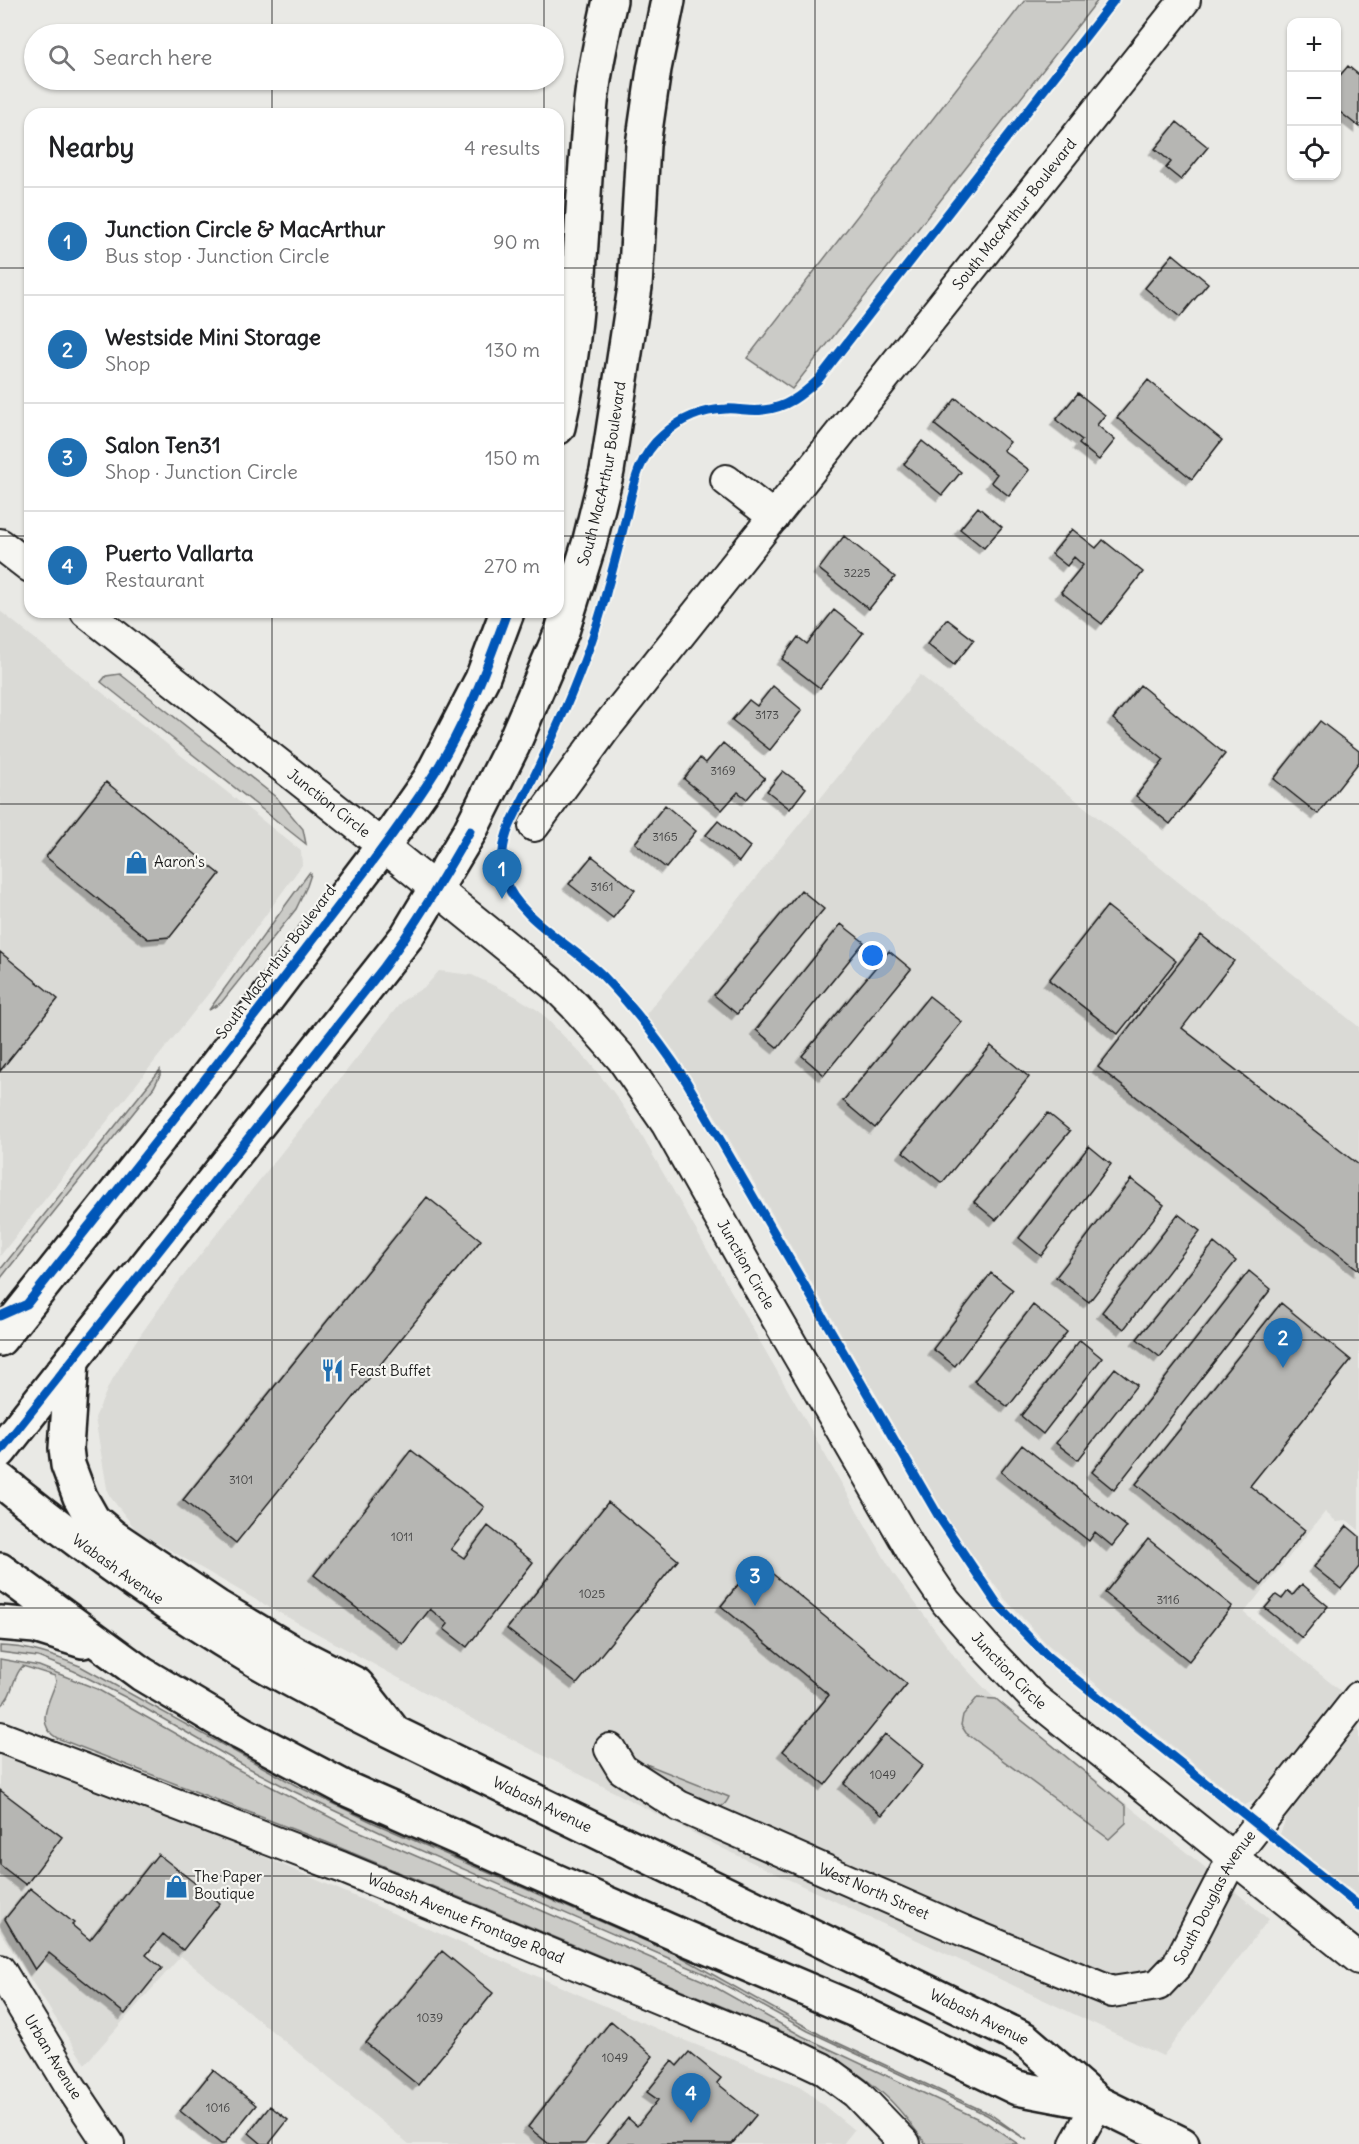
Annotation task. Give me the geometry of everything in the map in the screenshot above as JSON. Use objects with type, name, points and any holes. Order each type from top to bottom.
[{"type":"main road","points":[[564,400],[577,306],[590,110],[610,0]]},
{"type":"main road","name":"South MacArthur Boulevard","points":[[0,1451],[407,936],[437,889],[487,801],[538,690],[561,631],[589,544],[607,471],[635,287],[643,145],[654,69],[668,0]]},
{"type":"main road","name":"South MacArthur Boulevard","points":[[0,1339],[14,1310],[190,1100],[383,846],[430,779],[482,679],[505,618]]},
{"type":"main road","points":[[72,1361],[66,1448],[68,1465],[80,1497],[93,1520],[121,1543],[217,1607],[294,1653],[357,1685],[394,1733]]},
{"type":"main road","name":"Wabash Avenue","points":[[0,1480],[101,1559],[249,1656],[326,1699],[394,1733],[1024,2039],[1098,2103],[1182,2144]]},
{"type":"main road","name":"Wabash Avenue","points":[[0,1570],[132,1667],[241,1733],[349,1790],[855,2010],[1017,2088],[1098,2103]]},
{"type":"main road","points":[[0,1623],[35,1626],[80,1639],[132,1667]]},
{"type":"street","name":"South MacArthur Boulevard","points":[[534,826],[604,730],[1185,0]]},
{"type":"street","points":[[726,480],[774,517]]},
{"type":"street","points":[[0,544],[24,562]]},
{"type":"street","name":"Junction Circle","points":[[94,618],[437,889],[554,985],[575,1006],[622,1059],[666,1123],[914,1555],[946,1602],[1034,1698],[1359,1959]]},
{"type":"street","name":"South Douglas Avenue","points":[[1158,1985],[1178,1964],[1233,1857],[1359,1697]]},
{"type":"street","name":"Wabash Avenue Frontage Road","points":[[0,1737],[341,1867],[788,2052],[822,2068],[856,2093],[905,2144]]},
{"type":"street","name":"West North Street","points":[[610,1749],[622,1769],[679,1806],[964,1931],[1112,1992],[1158,1985]]},
{"type":"street","name":"Urban Avenue","points":[[0,1970],[70,2087],[109,2144]]},
{"type":"street","points":[[1075,2144],[1098,2103]]},
{"type":"shaded area","points":[[1025,0],[1098,0],[792,389],[747,358]]},
{"type":"shaded area","points":[[0,611],[301,851],[302,865],[212,989],[0,1256]]},
{"type":"shaded area","points":[[120,674],[277,798],[303,829],[306,844],[101,682],[106,676]]},
{"type":"shaded area","points":[[920,675],[1359,1027],[1359,1530],[1348,1521],[1337,1522],[1325,1512],[1244,1613],[1342,1692],[1256,1800],[1245,1805],[1047,1644],[1005,1599],[954,1530],[721,1125],[677,1055],[646,1014]]},
{"type":"shaded area","points":[[309,873],[311,874],[307,886],[296,909],[221,1003],[209,1010]]},
{"type":"shaded area","points":[[439,971],[472,975],[515,996],[539,1011],[589,1062],[614,1093],[635,1124],[893,1573],[955,1657],[990,1694],[1269,1919],[1163,2056],[724,1849],[479,1722],[258,1601],[137,1531],[108,1494],[95,1418],[109,1385],[134,1344],[173,1289],[402,1001],[426,986]]},
{"type":"shaded area","points":[[160,1070],[154,1087],[0,1279],[0,1270]]},
{"type":"shaded area","points":[[0,1646],[51,1655],[80,1666],[297,1786],[374,1823],[678,1955],[821,2035],[990,2114],[1027,2140],[987,2115],[808,2031],[705,1974],[390,1837],[243,1765],[127,1698],[74,1671],[38,1657],[0,1652]]},
{"type":"shaded area","points":[[0,1659],[39,1666],[97,1689],[237,1769],[347,1826],[706,1982],[802,2036],[987,2123],[1018,2144],[926,2144],[895,2105],[867,2080],[829,2055],[788,2034],[326,1842],[57,1738],[46,1726],[45,1719],[56,1682],[55,1676],[23,1666],[16,1675],[8,1697],[0,1706]]},
{"type":"shaded area","points":[[977,1698],[996,1699],[1126,1806],[1126,1823],[1109,1839],[966,1733],[961,1725],[963,1715]]},
{"type":"shaded area","points":[[1359,1722],[1359,1896],[1280,1834],[1297,1800]]},
{"type":"shaded area","points":[[0,1754],[242,1847],[676,2037],[800,2086],[854,2130],[843,2144],[409,2144],[181,1956],[85,2064],[0,1932]]},
{"type":"shaded area","points":[[646,1764],[729,1797],[722,1806],[710,1808],[647,1769]]},
{"type":"building","points":[[1348,66],[1359,75],[1359,127],[1341,113],[1341,74]]},
{"type":"building","points":[[1177,122],[1208,147],[1181,180],[1166,168],[1171,162],[1155,149]]},
{"type":"building","points":[[1173,254],[1208,283],[1180,317],[1145,288]]},
{"type":"building","points":[[1148,380],[1222,440],[1192,479],[1117,418]]},
{"type":"building","points":[[1078,393],[1105,415],[1097,425],[1115,440],[1099,460],[1079,444],[1082,440],[1056,420]]},
{"type":"building","points":[[956,398],[1010,442],[1003,450],[1029,470],[1009,496],[991,482],[997,474],[935,425]]},
{"type":"building","points":[[922,441],[961,472],[942,495],[904,464]]},
{"type":"building","points":[[978,507],[1002,527],[984,548],[960,529]]},
{"type":"building","points":[[1072,529],[1096,548],[1103,540],[1143,572],[1102,624],[1061,592],[1083,565],[1074,557],[1067,566],[1052,554]]},
{"type":"building","points":[[844,536],[895,577],[869,609],[819,569]]},
{"type":"building","points":[[834,610],[863,633],[820,688],[782,659],[798,637],[807,644]]},
{"type":"building","points":[[947,619],[974,640],[954,665],[927,644]]},
{"type":"building","points":[[1140,685],[1225,754],[1170,824],[1136,796],[1164,760],[1113,719]]},
{"type":"building","points":[[773,686],[802,710],[770,750],[732,720],[749,700],[757,706]]},
{"type":"building","points":[[1320,721],[1359,751],[1359,762],[1318,814],[1274,779]]},
{"type":"building","points":[[723,743],[765,778],[747,799],[738,792],[722,810],[684,779],[700,758],[706,763]]},
{"type":"building","points":[[783,771],[806,788],[790,809],[767,791]]},
{"type":"building","points":[[106,782],[220,874],[170,937],[148,939],[46,857]]},
{"type":"building","points":[[665,805],[696,831],[666,868],[635,843]]},
{"type":"building","points":[[718,821],[750,847],[739,862],[706,835]]},
{"type":"building","points":[[592,856],[635,890],[613,918],[569,884]]},
{"type":"building","points":[[801,890],[824,909],[737,1014],[714,995]]},
{"type":"building","points":[[1107,906],[1176,961],[1118,1034],[1049,980]]},
{"type":"building","points":[[841,924],[864,942],[778,1048],[756,1030]]},
{"type":"building","points":[[1201,935],[1234,961],[1182,1028],[1359,1165],[1359,1270],[1098,1067]]},
{"type":"building","points":[[889,951],[911,969],[824,1075],[802,1056]]},
{"type":"building","points":[[0,952],[58,999],[0,1071]]},
{"type":"building","points":[[929,996],[962,1022],[875,1128],[843,1101]]},
{"type":"building","points":[[991,1046],[1029,1077],[942,1183],[903,1152]]},
{"type":"building","points":[[1048,1113],[1070,1131],[996,1220],[974,1202]]},
{"type":"building","points":[[1089,1146],[1111,1164],[1041,1256],[1019,1238]]},
{"type":"building","points":[[1131,1179],[1164,1205],[1089,1302],[1056,1277]]},
{"type":"building","points":[[427,1197],[481,1240],[236,1543],[183,1500]]},
{"type":"building","points":[[1178,1214],[1200,1231],[1124,1329],[1102,1312]]},
{"type":"building","points":[[1214,1243],[1236,1261],[1160,1357],[1137,1339]]},
{"type":"building","points":[[1249,1271],[1271,1289],[1114,1490],[1092,1472]]},
{"type":"building","points":[[991,1273],[1013,1290],[955,1366],[933,1349]]},
{"type":"building","points":[[1281,1303],[1351,1360],[1250,1486],[1305,1530],[1262,1585],[1136,1484]]},
{"type":"building","points":[[1033,1305],[1067,1332],[1008,1407],[974,1381]]},
{"type":"building","points":[[1080,1340],[1102,1358],[1043,1434],[1021,1416]]},
{"type":"building","points":[[1115,1368],[1137,1385],[1078,1460],[1056,1443]]},
{"type":"building","points":[[1022,1445],[1127,1527],[1112,1546],[1095,1532],[1089,1541],[1001,1472]]},
{"type":"building","points":[[411,1450],[484,1507],[451,1549],[464,1558],[488,1526],[533,1562],[467,1647],[444,1629],[448,1624],[430,1609],[403,1644],[314,1575]]},
{"type":"building","points":[[608,1502],[678,1560],[577,1684],[507,1629]]},
{"type":"building","points":[[1347,1526],[1359,1536],[1359,1567],[1341,1589],[1314,1567]]},
{"type":"building","points":[[1148,1539],[1232,1606],[1189,1661],[1105,1593]]},
{"type":"building","points":[[757,1561],[907,1684],[825,1785],[783,1751],[829,1695],[721,1606]]},
{"type":"building","points":[[1302,1584],[1328,1606],[1302,1638],[1265,1608],[1276,1595],[1282,1599],[1288,1591],[1293,1595]]},
{"type":"building","points":[[885,1734],[923,1765],[882,1815],[844,1784]]},
{"type":"building","points":[[0,1790],[62,1837],[26,1885],[0,1865]]},
{"type":"building","points":[[158,1854],[220,1903],[183,1950],[163,1934],[146,1955],[162,1968],[125,2014],[49,1953],[35,1970],[5,1919],[30,1888],[74,1923],[72,1925],[90,1940]]},
{"type":"building","points":[[442,1951],[493,1993],[418,2085],[366,2043]]},
{"type":"building","points":[[611,2021],[653,2056],[585,2144],[549,2144],[528,2127]]},
{"type":"building","points":[[689,2052],[721,2078],[717,2083],[756,2115],[732,2144],[607,2144],[628,2118],[637,2126],[658,2100],[647,2092],[672,2061],[677,2066]]},
{"type":"building","points":[[213,2070],[256,2105],[224,2144],[221,2144],[180,2111]]},
{"type":"building","points":[[270,2106],[288,2120],[269,2144],[262,2144],[249,2133]]},
{"type":"cycle path","points":[[1114,0],[818,380],[800,396],[779,407],[758,410],[717,410],[692,416],[670,429],[648,452],[634,483],[598,623],[556,730],[509,827],[504,844],[503,868],[511,893],[521,906],[533,919],[603,976],[636,1013],[677,1067],[939,1517],[998,1605],[1047,1656],[1359,1906]]},
{"type":"cycle path","points":[[0,1316],[27,1304],[223,1056],[396,830],[442,761],[464,720],[505,618]]},
{"type":"cycle path","points":[[0,1451],[384,967],[418,917],[470,831]]},
{"type":"place","name":"Aaron's","points":[[136,862]]},
{"type":"place","name":"Junction Circle & MacArthur","points":[[502,899]]},
{"type":"place","name":"Westside Mini Storage","points":[[1283,1368]]},
{"type":"place","name":"Feast Buffet","points":[[332,1371]]},
{"type":"place","name":"Salon Ten31","points":[[755,1606]]},
{"type":"place","name":"The Paper Boutique","points":[[176,1886]]},
{"type":"place","name":"Puerto Vallarta","points":[[691,2123]]}]
